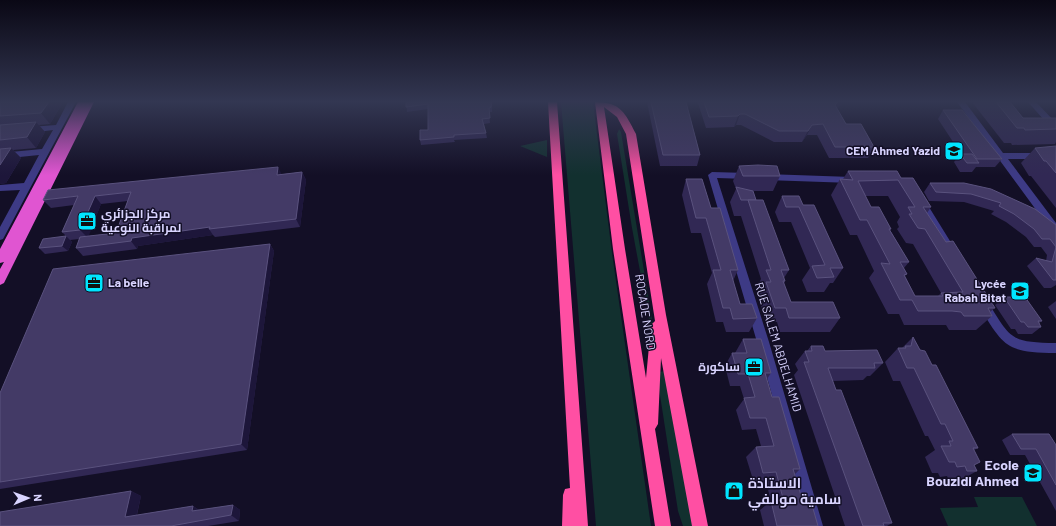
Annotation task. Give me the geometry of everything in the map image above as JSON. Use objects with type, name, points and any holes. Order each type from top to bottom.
[{"type":"highway","points":[[0,259],[69,127]]},
{"type":"highway","points":[[0,280],[78,127]]},
{"type":"highway","points":[[554,127],[580,526]]},
{"type":"highway","name":"ROCADE NORD","points":[[602,127],[619,249],[663,526]]},
{"type":"highway","points":[[627,127],[631,134],[660,315],[700,526]]},
{"type":"highway","points":[[650,449],[656,334],[660,315]]},
{"type":"highway","points":[[570,526],[574,417]]},
{"type":"highway","points":[[660,506],[671,526]]},
{"type":"street","points":[[22,130],[58,127]]},
{"type":"street","points":[[0,236],[4,222],[27,186],[58,127]]},
{"type":"street","points":[[979,127],[1056,230]]},
{"type":"street","points":[[0,156],[45,152]]},
{"type":"street","points":[[1001,156],[1056,156]]},
{"type":"street","name":"RUE SALEM ABDELHAMID","points":[[816,526],[763,342],[712,175],[864,181]]},
{"type":"street","points":[[0,188],[27,186]]},
{"type":"street","points":[[916,193],[953,254]]},
{"type":"street","points":[[978,295],[1003,335],[1010,343],[1027,348],[1056,348]]},
{"type":"green space","points":[[563,127],[596,127],[612,253],[651,526],[596,526]]},
{"type":"green space","points":[[619,129],[621,132],[653,325],[651,326],[632,228],[617,134]]},
{"type":"green space","points":[[547,140],[547,157],[520,146]]},
{"type":"green space","points":[[666,371],[694,526],[683,526],[678,511],[657,376],[658,372]]},
{"type":"green space","points":[[974,497],[1022,497],[1037,526],[948,526],[940,508],[978,507]]},
{"type":"building","points":[[0,127],[33,127],[27,137],[0,140]]},
{"type":"building","points":[[428,127],[484,127],[486,133],[454,135],[454,137],[420,140],[420,130],[428,130]]},
{"type":"building","points":[[657,127],[692,127],[700,155],[663,155]]},
{"type":"building","points":[[770,127],[811,127],[808,131],[779,131]]},
{"type":"building","points":[[824,127],[862,127],[874,147],[835,147]]},
{"type":"building","points":[[954,127],[976,127],[1002,159],[977,159]]},
{"type":"building","points":[[1016,127],[1056,127],[1056,129],[1025,130],[1024,128],[1017,128]]},
{"type":"building","points":[[1056,146],[1056,173],[1046,161],[1044,161],[1035,148]]},
{"type":"building","points":[[11,148],[0,165],[0,149]]},
{"type":"building","points":[[960,154],[972,154],[979,163],[967,163]]},
{"type":"building","points":[[739,166],[777,166],[780,176],[743,176]]},
{"type":"building","points":[[278,167],[277,175],[302,172],[296,219],[209,229],[210,227],[132,238],[131,241],[76,248],[80,237],[116,233],[131,192],[95,196],[80,230],[62,232],[78,196],[43,200],[48,190]]},
{"type":"building","points":[[848,171],[897,171],[901,178],[913,178],[931,207],[923,207],[946,242],[953,241],[995,308],[988,308],[992,316],[964,316],[961,312],[952,311],[918,311],[912,300],[900,300],[881,263],[890,264],[867,220],[860,220],[840,179],[853,180]],"holes":[[[898,180],[915,207],[908,207],[912,214],[909,214],[918,228],[925,229],[963,292],[941,293],[943,296],[915,296],[904,275],[907,274],[900,262],[909,262],[889,229],[891,229],[879,207],[871,207],[858,181]]]},
{"type":"building","points":[[686,179],[702,179],[711,208],[720,208],[738,270],[730,270],[740,304],[752,304],[757,318],[733,319],[730,308],[723,308],[713,270],[721,270],[706,218],[696,218]]},
{"type":"building","points":[[930,183],[964,183],[991,189],[1035,209],[1056,225],[1056,247],[1050,239],[1042,239],[1034,229],[1014,214],[999,206],[1001,203],[971,194],[936,192]]},
{"type":"building","points":[[736,187],[753,191],[756,200],[741,200]]},
{"type":"building","points":[[782,196],[799,196],[803,205],[814,205],[843,268],[830,268],[834,277],[817,278],[812,266],[825,265],[799,207],[786,207]]},
{"type":"building","points":[[748,200],[763,200],[789,270],[781,270],[785,281],[783,281],[791,302],[833,302],[840,318],[789,318],[786,308],[775,308],[766,282],[771,282],[766,270],[771,270]]},
{"type":"building","points":[[66,236],[62,246],[39,248],[43,239]]},
{"type":"building","points":[[270,244],[241,444],[0,482],[0,393],[53,269]]},
{"type":"building","points":[[1056,247],[1056,280],[1053,280],[1036,258],[1052,262]]},
{"type":"building","points":[[1004,297],[1025,297],[1042,321],[1038,321],[1041,327],[1028,327],[1024,322],[1021,322]]},
{"type":"building","points":[[913,337],[920,350],[925,351],[932,365],[936,365],[978,448],[973,448],[980,462],[974,465],[977,471],[967,471],[965,466],[957,467],[955,462],[949,462],[941,446],[951,446],[949,441],[953,441],[945,424],[941,424],[914,368],[907,368],[898,348],[906,348],[905,346],[911,346]]},
{"type":"building","points":[[743,339],[761,339],[771,373],[765,373],[772,397],[779,397],[800,469],[793,469],[802,499],[810,498],[818,526],[777,526],[771,501],[784,502],[776,472],[763,473],[756,447],[774,446],[766,418],[750,418],[744,398],[755,397],[748,374],[738,374],[732,353],[747,353]]},
{"type":"building","points":[[811,346],[823,346],[825,351],[877,350],[883,363],[874,363],[875,368],[828,368],[836,390],[841,390],[892,523],[883,523],[884,526],[863,526],[804,362],[809,362],[805,351],[812,351]]},
{"type":"building","points":[[1012,434],[1049,434],[1056,445],[1056,485],[1036,449],[1021,449]]},
{"type":"building","points":[[131,491],[125,517],[193,506],[192,511],[233,505],[231,515],[171,526],[0,526],[0,512]]},
{"type":"place","name":"CEM Ahmed Yazid","points":[[954,151]]},
{"type":"place","name":"مركز الجزائري لمراقبة النوعية","points":[[87,221]]},
{"type":"place","name":"La belle","points":[[94,283]]},
{"type":"place","name":"Lycée Rabah Bitat","points":[[1020,291]]},
{"type":"place","name":"ساكورة","points":[[754,367]]},
{"type":"place","name":"Ecole Bouzidi Ahmed","points":[[1033,473]]},
{"type":"place","name":"الاستاذة سامية موالفي","points":[[734,491]]}]
